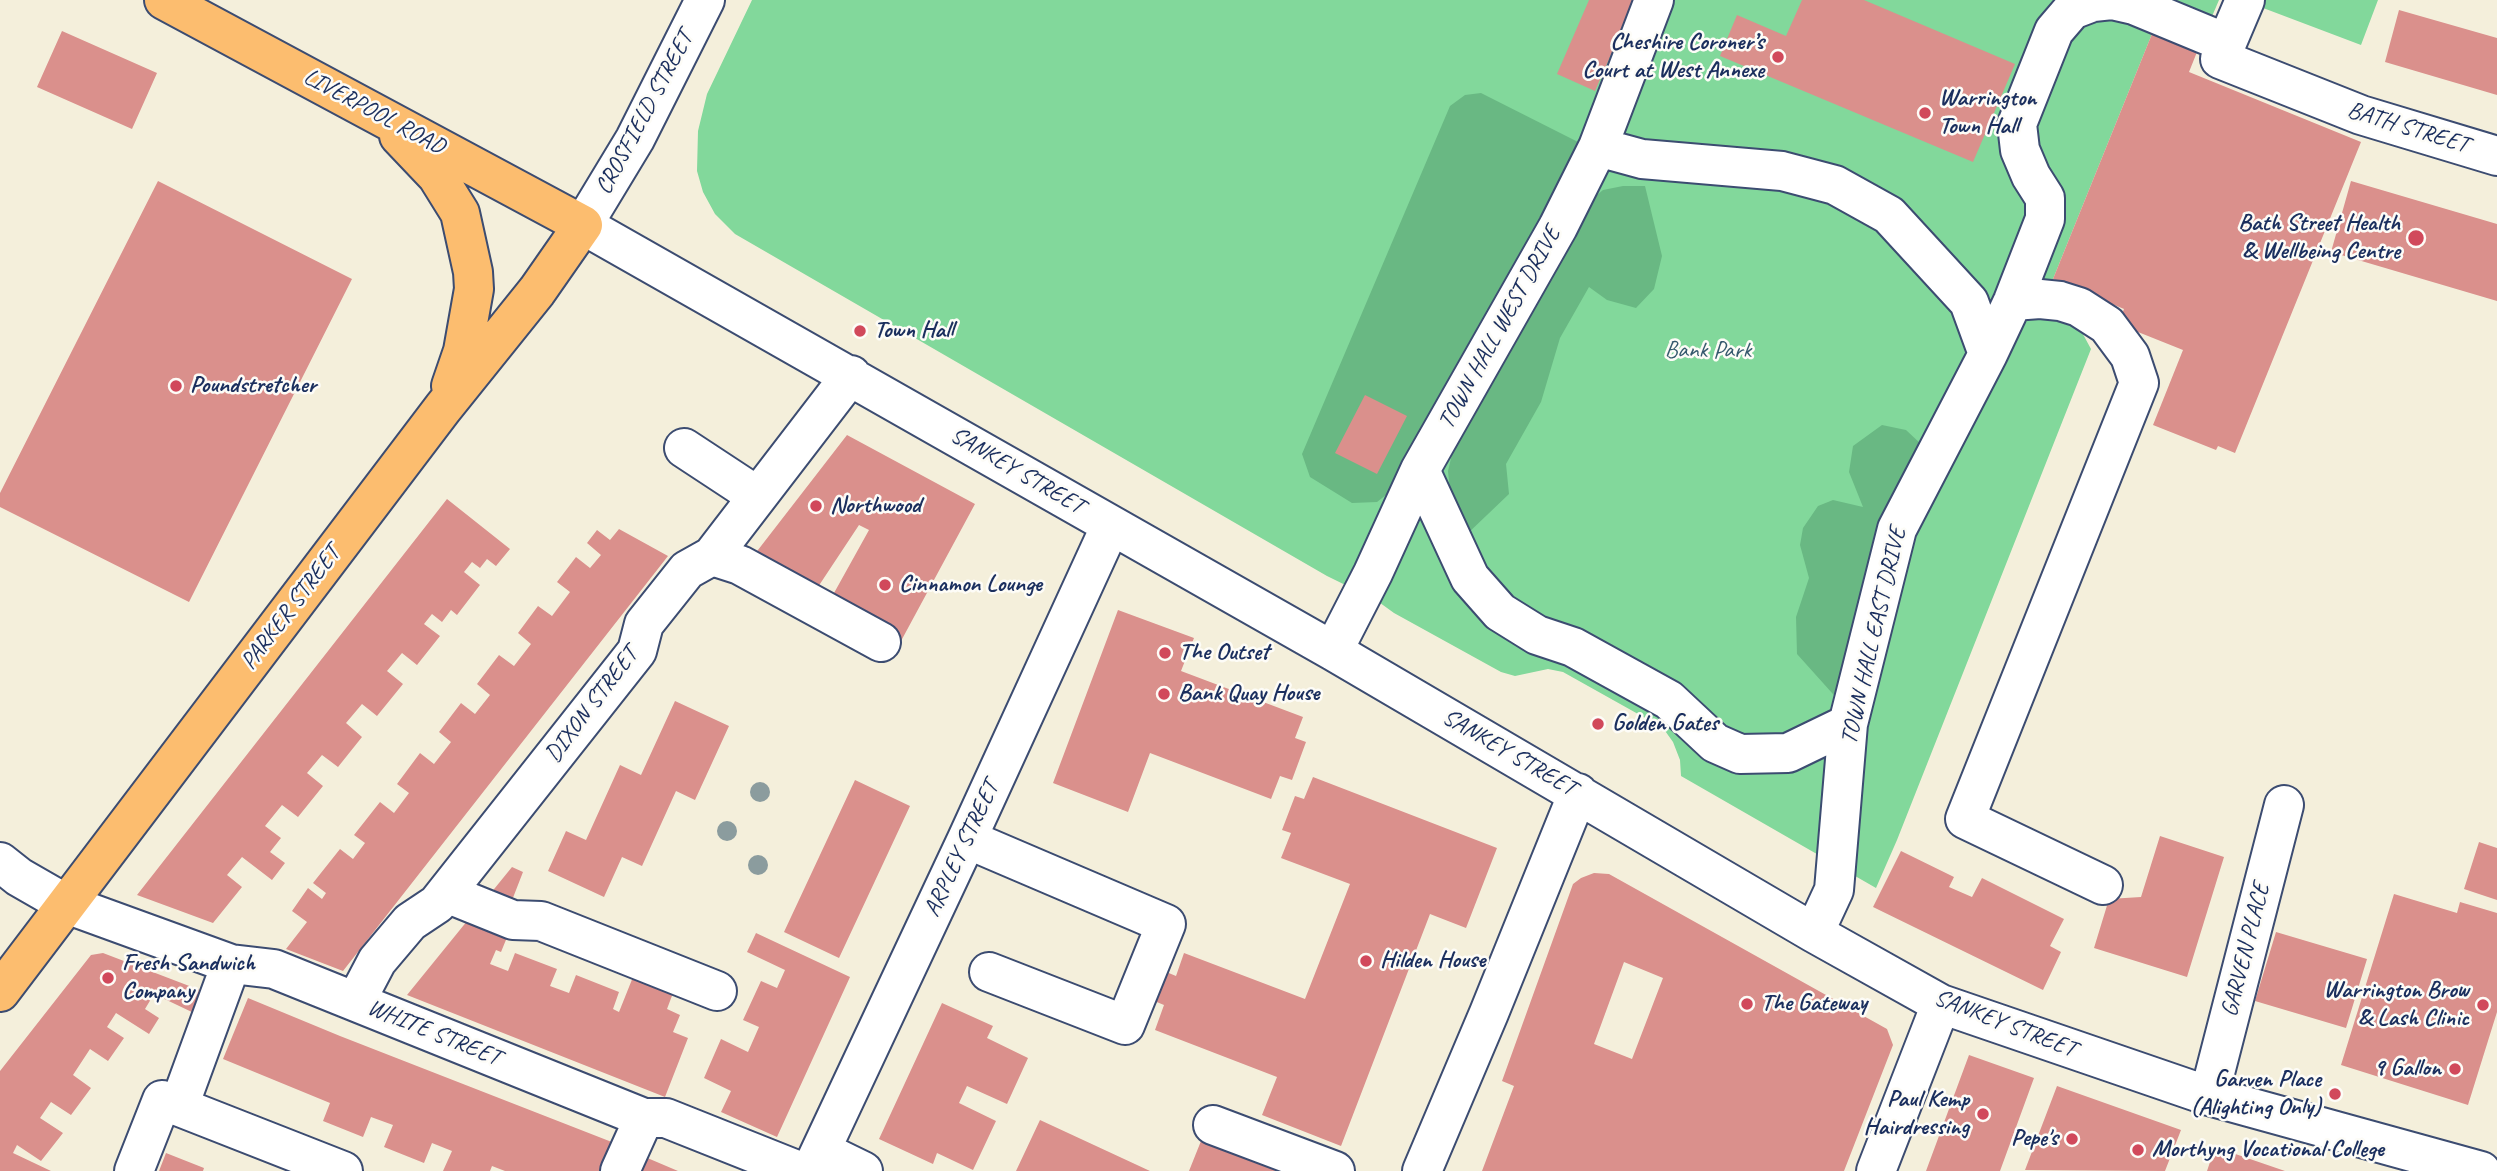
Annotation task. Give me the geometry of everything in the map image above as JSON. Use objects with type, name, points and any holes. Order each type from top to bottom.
[{"type":"highway","name":"LIVERPOOL ROAD","points":[[164,0],[583,225]]},
{"type":"highway","points":[[357,103],[412,150],[437,176],[460,213],[474,289],[463,351],[443,408]]},
{"type":"highway","name":"PARKER STREET","points":[[0,992],[443,408],[537,291],[583,225]]},
{"type":"street","name":"CROSFIELD STREET","points":[[583,225],[635,139],[705,0]]},
{"type":"street","name":"TOWN HALL WEST DRIVE","points":[[1334,651],[1420,470],[1558,226],[1598,147],[1654,0]]},
{"type":"street","name":"TOWN HALL EAST DRIVE","points":[[1814,933],[1834,890],[1848,724],[1896,528],[1988,354],[2013,301],[2045,219],[2045,198],[2031,176],[2020,150],[2017,124],[2054,31],[2072,10],[2093,2],[2112,0],[2134,5],[2226,43]]},
{"type":"street","points":[[2226,43],[2245,0]]},
{"type":"street","name":"BATH STREET","points":[[2226,43],[2220,59],[2282,84],[2325,84],[2361,115],[2497,156]]},
{"type":"street","points":[[1598,147],[1642,159],[1783,171],[1835,185],[1889,215],[1969,302],[1988,354]]},
{"type":"street","name":"SANKEY STREET","points":[[583,225],[1334,651],[1814,933],[1941,1004],[2208,1096],[2481,1171]]},
{"type":"street","points":[[2013,301],[2040,299],[2060,302],[2079,307],[2107,325],[2130,356],[2139,383],[1965,819],[2103,885]]},
{"type":"street","name":"DIXON STREET","points":[[356,1001],[377,961],[410,922],[437,904],[446,893],[637,651],[644,624],[669,592],[687,570],[712,556],[851,375]]},
{"type":"street","points":[[684,447],[758,496]]},
{"type":"street","points":[[1420,470],[1470,578],[1500,612],[1537,635],[1573,647],[1670,700],[1715,743],[1741,754],[1788,753],[1848,724]]},
{"type":"street","name":"ARPLEY STREET","points":[[810,1164],[967,839],[1111,525]]},
{"type":"street","points":[[712,556],[740,565],[881,642]]},
{"type":"street","points":[[1422,1169],[1489,1013],[1578,793]]},
{"type":"street","name":"GARVEN PLACE","points":[[2208,1096],[2284,805]]},
{"type":"street","points":[[967,839],[1166,924],[1125,1025],[989,972]]},
{"type":"street","name":"WHITE STREET","points":[[0,862],[19,877],[66,904],[231,964],[274,969],[644,1118],[666,1118],[810,1164],[863,1171]]},
{"type":"street","points":[[446,893],[513,920],[541,921],[717,991]]},
{"type":"street","points":[[179,1106],[231,964]]},
{"type":"street","points":[[1876,1171],[1941,1004]]},
{"type":"street","points":[[134,1171],[162,1100],[343,1171]]},
{"type":"street","points":[[620,1171],[644,1118]]},
{"type":"street","points":[[1213,1125],[1335,1171]]},
{"type":"green space","name":"Bank Park","points":[[752,0],[2219,0],[2199,47],[2154,29],[2053,279],[2091,349],[1876,888],[1681,776],[1680,760],[1673,742],[1663,728],[1563,672],[1548,669],[1515,676],[1501,672],[1394,613],[1376,600],[1327,576],[735,234],[715,214],[703,192],[697,171],[698,131],[707,94]]},
{"type":"green space","points":[[2242,0],[2378,0],[2361,45]]},
{"type":"green space","points":[[1481,93],[1582,144],[1405,480],[1377,502],[1352,503],[1310,477],[1302,454],[1450,106],[1465,95]]},
{"type":"green space","points":[[1645,186],[1662,256],[1654,289],[1636,308],[1607,300],[1589,287],[1560,338],[1541,402],[1506,464],[1509,494],[1465,536],[1451,501],[1448,471],[1454,446],[1586,204],[1603,190]]},
{"type":"green space","points":[[1882,425],[1906,430],[1922,445],[1841,703],[1797,654],[1796,617],[1809,578],[1800,545],[1803,528],[1818,506],[1833,500],[1863,507],[1849,472],[1853,446]]},
{"type":"building","points":[[1589,0],[1635,0],[1595,91],[1557,74]]},
{"type":"building","name":"Warrington Town Hall","points":[[1802,0],[1864,0],[2015,64],[1973,162],[1720,56],[1737,15],[1786,36]]},
{"type":"building","points":[[2399,10],[2497,38],[2497,95],[2385,62]]},
{"type":"building","points":[[2154,29],[2199,47],[2189,72],[2361,142],[2235,453],[2218,446],[2216,450],[2153,425],[2183,350],[2118,324],[2124,309],[2053,279]]},
{"type":"building","points":[[62,31],[157,73],[132,129],[37,87]]},
{"type":"building","name":"Poundstretcher","points":[[158,181],[352,279],[189,602],[0,507],[0,493]]},
{"type":"building","name":"Bath Street Health & Wellbeing Centre","points":[[2351,181],[2497,224],[2497,301],[2331,252]]},
{"type":"building","points":[[1365,395],[1407,416],[1377,474],[1335,453]]},
{"type":"building","points":[[847,435],[975,504],[901,641],[829,602],[869,530],[859,525],[814,593],[751,559]]},
{"type":"building","points":[[447,499],[510,549],[496,566],[487,559],[480,568],[472,562],[464,572],[480,585],[457,615],[451,610],[442,622],[432,614],[424,624],[440,636],[417,665],[402,653],[387,671],[403,684],[377,716],[362,704],[346,723],[362,737],[338,767],[322,755],[307,773],[323,786],[298,817],[282,805],[265,826],[281,838],[270,852],[285,863],[272,880],[242,857],[227,875],[242,887],[213,923],[137,895]]},
{"type":"building","points":[[619,529],[668,556],[343,971],[286,949],[307,922],[292,911],[308,888],[322,899],[326,893],[313,883],[340,849],[353,859],[365,843],[354,835],[380,802],[394,813],[409,793],[397,784],[420,753],[434,764],[451,742],[439,732],[461,703],[475,714],[490,695],[477,684],[499,655],[514,666],[531,644],[518,633],[538,606],[552,616],[570,592],[557,582],[576,557],[590,568],[601,555],[587,543],[597,530],[610,540]]},
{"type":"building","name":"Bank Quay House","points":[[1118,610],[1194,638],[1181,671],[1303,717],[1295,738],[1306,742],[1292,780],[1280,776],[1271,799],[1150,753],[1128,812],[1053,783]]},
{"type":"building","points":[[675,701],[729,726],[695,800],[676,791],[642,866],[622,857],[604,897],[548,871],[566,831],[586,840],[620,765],[641,775]]},
{"type":"building","name":"Hilden House","points":[[1313,777],[1497,848],[1466,928],[1430,914],[1341,1146],[1262,1115],[1277,1077],[1155,1030],[1164,1005],[1147,998],[1159,969],[1176,976],[1184,953],[1305,999],[1350,884],[1281,858],[1291,833],[1282,830],[1295,796],[1304,799]]},
{"type":"building","points":[[855,780],[910,806],[839,958],[784,932]]},
{"type":"building","points":[[2160,836],[2224,857],[2187,977],[2094,948],[2109,899],[2141,897]]},
{"type":"building","points":[[2479,842],[2497,848],[2497,900],[2464,889]]},
{"type":"building","points":[[1901,851],[1954,877],[1949,887],[1972,897],[1982,878],[2064,919],[2050,946],[2061,952],[2043,990],[1873,907]]},
{"type":"building","points":[[512,867],[523,872],[509,908],[486,899]]},
{"type":"building","name":"The Gateway","points":[[1594,873],[1609,874],[1887,1029],[1893,1045],[1844,1171],[1482,1171],[1514,1086],[1502,1081],[1573,884]],"holes":[[[1624,962],[1663,978],[1632,1059],[1594,1044]]]},
{"type":"building","points":[[2394,894],[2457,913],[2460,902],[2497,913],[2497,1012],[2468,1105],[2341,1065]]},
{"type":"building","points":[[472,915],[510,930],[501,952],[496,950],[490,964],[508,971],[515,953],[557,969],[550,986],[569,993],[576,975],[619,992],[613,1009],[619,1012],[633,977],[673,993],[667,1009],[680,1015],[673,1032],[688,1038],[665,1097],[407,995]]},
{"type":"building","points":[[2276,932],[2367,959],[2346,1028],[2255,1001]]},
{"type":"building","points":[[756,933],[850,977],[777,1137],[721,1112],[731,1091],[704,1078],[721,1039],[748,1052],[759,1027],[743,1020],[761,981],[777,988],[785,970],[747,952]]},
{"type":"building","points":[[103,953],[205,992],[196,1014],[154,994],[145,1009],[159,1018],[149,1034],[116,1013],[107,1027],[124,1038],[108,1061],[90,1049],[73,1075],[91,1088],[71,1115],[51,1102],[40,1118],[63,1133],[41,1161],[17,1145],[13,1153],[51,1171],[0,1171],[0,1071],[91,955]]},
{"type":"building","points":[[248,998],[622,1146],[611,1171],[505,1171],[492,1166],[490,1171],[443,1171],[452,1151],[432,1143],[424,1163],[384,1147],[393,1125],[371,1117],[363,1137],[323,1121],[330,1103],[223,1059]]},
{"type":"building","points":[[942,1003],[993,1026],[987,1038],[1028,1058],[1007,1104],[967,1086],[959,1103],[996,1121],[973,1170],[937,1153],[933,1164],[879,1139]]},
{"type":"building","points":[[1969,1055],[2034,1078],[2000,1171],[1926,1171]]},
{"type":"building","points":[[2057,1086],[2181,1130],[2165,1171],[2025,1170]]},
{"type":"building","points":[[1040,1120],[1150,1171],[1016,1171]]},
{"type":"building","points":[[1203,1136],[1290,1171],[1189,1171]]},
{"type":"building","points":[[2215,1147],[2285,1171],[2207,1171]]},
{"type":"building","points":[[166,1153],[204,1168],[203,1171],[159,1171]]},
{"type":"building","points":[[638,1154],[678,1171],[631,1171]]},
{"type":"place","name":"Cheshire Coroner’s Court at West Annexe","points":[[1778,57]]},
{"type":"place","name":"Warrington Town Hall","points":[[1925,113]]},
{"type":"place","name":"Bath Street Health & Wellbeing Centre","points":[[2416,238]]},
{"type":"place","name":"Town Hall","points":[[860,331]]},
{"type":"place","name":"Poundstretcher","points":[[176,386]]},
{"type":"place","name":"Northwood","points":[[816,506]]},
{"type":"place","name":"Cinnamon Lounge","points":[[885,585]]},
{"type":"place","name":"The Outset","points":[[1165,653]]},
{"type":"place","name":"Bank Quay House","points":[[1164,694]]},
{"type":"place","name":"Golden Gates","points":[[1598,724]]},
{"type":"place","name":"Hilden House","points":[[1366,961]]},
{"type":"place","name":"Fresh Sandwich Company","points":[[108,978]]},
{"type":"place","name":"The Gateway","points":[[1747,1004]]},
{"type":"place","name":"Warrington Brow & Lash Clinic","points":[[2483,1005]]},
{"type":"place","name":"9 Gallon","points":[[2455,1069]]},
{"type":"place","name":"Garven Place (Alighting Only)","points":[[2335,1094]]},
{"type":"place","name":"Paul Kemp Hairdressing","points":[[1983,1114]]},
{"type":"place","name":"Pepe's","points":[[2072,1139]]},
{"type":"place","name":"Morthyng Vocational College","points":[[2138,1150]]}]
